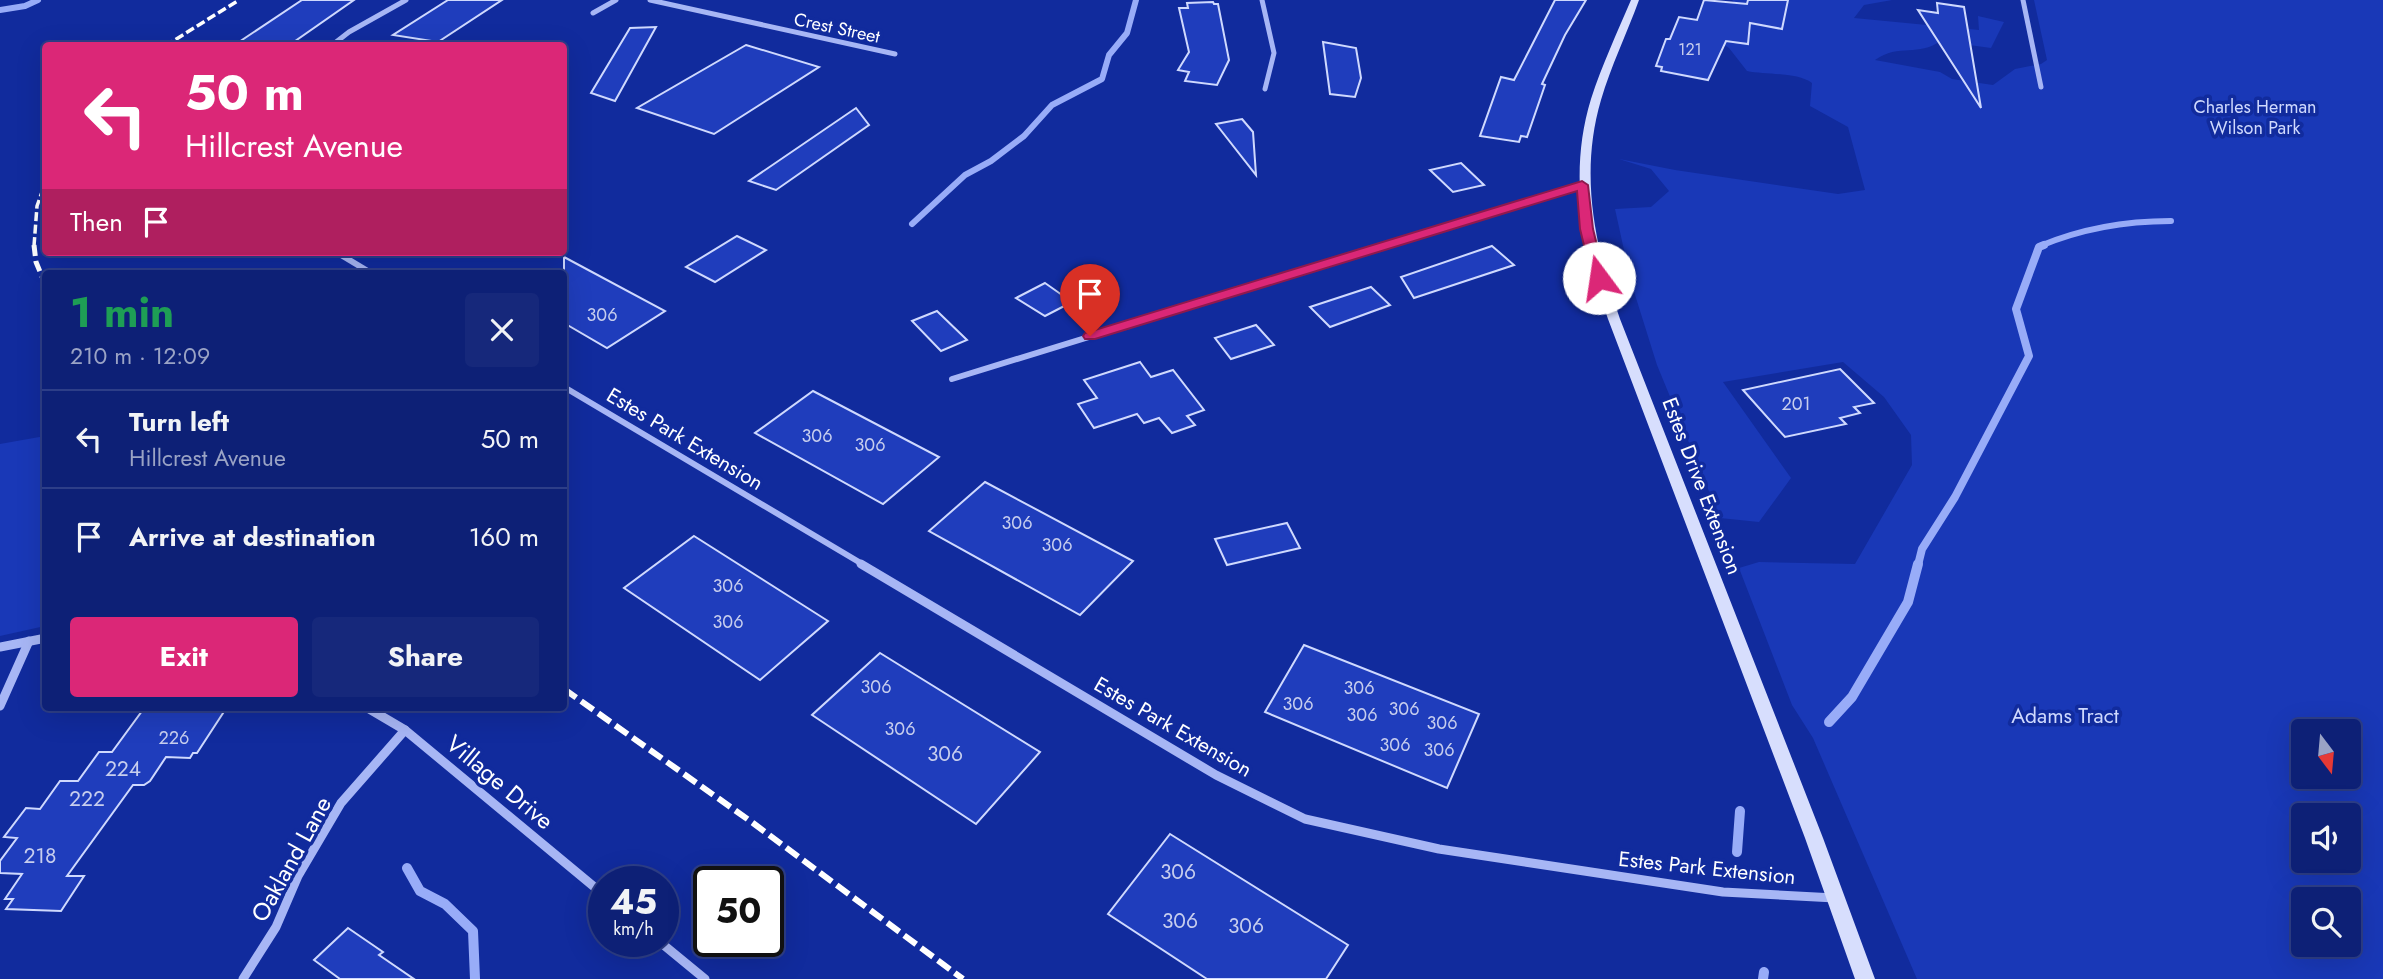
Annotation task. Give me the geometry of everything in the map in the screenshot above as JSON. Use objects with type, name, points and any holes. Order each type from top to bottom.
[{"type":"main road","name":"Estes Drive Extension","points":[[1635,0],[1592,113],[1582,185],[1587,229],[1599,278],[1865,979]]},
{"type":"street","points":[[338,42],[406,0]]},
{"type":"street","points":[[593,13],[616,0]]},
{"type":"street","name":"Crest Street","points":[[650,0],[895,54]]},
{"type":"street","points":[[1262,0],[1275,46],[1275,60],[1265,89]]},
{"type":"street","points":[[2023,0],[2041,88]]},
{"type":"street","points":[[952,379],[1582,185]]},
{"type":"street","points":[[343,256],[366,270]]},
{"type":"street","name":"Estes Park Extension","points":[[567,389],[1216,775],[1305,819],[1439,849],[1695,888],[1835,898]]},
{"type":"street","points":[[0,647],[42,639]]},
{"type":"street","points":[[0,706],[29,641]]},
{"type":"street","name":"Village Drive","points":[[373,711],[405,730],[588,882]]},
{"type":"street","name":"Oakland Lane","points":[[243,979],[276,927],[298,876],[341,803],[405,730]]},
{"type":"street","points":[[678,957],[705,979]]},
{"type":"green space","name":"Adams Tract","points":[[1732,0],[1892,0],[1864,5],[1854,18],[1979,30],[1978,16],[2004,22],[1991,48],[1940,41],[1924,48],[1892,52],[1875,60],[1940,72],[1952,79],[1993,85],[2015,69],[2041,64],[2047,60],[2034,0],[2383,0],[2383,979],[1917,979],[1813,738],[1792,705],[1739,568],[1759,562],[1855,564],[1912,465],[1911,435],[1884,397],[1843,362],[1723,382],[1791,478],[1759,522],[1720,518],[1657,365],[1631,282],[1615,209],[1651,207],[1669,191],[1651,169],[1619,159],[1838,194],[1865,190],[1848,127],[1810,106],[1812,83],[1790,75],[1747,71],[1729,48],[1714,38],[1719,28],[1697,13],[1735,16],[1744,12]]},
{"type":"green space","points":[[42,437],[42,627],[0,636],[0,444]]},
{"type":"building","points":[[302,0],[354,0],[294,42],[239,42]]},
{"type":"building","points":[[448,0],[502,0],[438,42],[393,35]]},
{"type":"building","points":[[1555,0],[1586,0],[1565,35],[1542,84],[1545,85],[1527,137],[1521,136],[1519,142],[1480,136],[1501,77],[1514,80]]},
{"type":"building","points":[[1704,0],[1747,4],[1748,0],[1788,0],[1782,29],[1750,23],[1748,44],[1726,41],[1708,80],[1661,71],[1662,67],[1656,66],[1666,39],[1670,39],[1679,17],[1697,20]]},
{"type":"building","points":[[1187,3],[1218,4],[1229,60],[1217,85],[1185,81],[1189,72],[1178,70],[1189,52],[1179,8],[1188,8]]},
{"type":"building","points":[[1937,3],[1964,7],[1981,108],[1918,10],[1938,13]]},
{"type":"building","points":[[656,27],[615,101],[591,93],[630,28]]},
{"type":"building","points":[[1323,42],[1356,48],[1361,78],[1355,97],[1330,94]]},
{"type":"building","points":[[746,45],[819,67],[714,134],[637,108]]},
{"type":"building","points":[[856,108],[869,125],[776,190],[749,181]]},
{"type":"building","points":[[1242,119],[1253,132],[1256,175],[1216,124]]},
{"type":"building","points":[[1461,163],[1484,185],[1453,192],[1430,170]]},
{"type":"building","points":[[737,236],[766,250],[715,282],[686,267]]},
{"type":"building","points":[[1492,246],[1514,265],[1414,298],[1401,277]]},
{"type":"building","points":[[564,257],[665,311],[607,348],[567,325],[567,270],[564,270]]},
{"type":"building","points":[[1045,283],[1072,302],[1045,316],[1016,298]]},
{"type":"building","points":[[1371,287],[1390,305],[1330,327],[1310,307]]},
{"type":"building","points":[[937,311],[967,340],[941,351],[912,321]]},
{"type":"building","points":[[1256,325],[1274,345],[1231,359],[1215,338]]},
{"type":"building","points":[[1140,362],[1151,377],[1173,370],[1204,410],[1187,416],[1195,425],[1172,433],[1159,418],[1144,423],[1137,414],[1094,428],[1078,404],[1097,398],[1084,380]]},
{"type":"building","points":[[1840,369],[1874,403],[1854,407],[1860,413],[1840,418],[1846,424],[1785,437],[1743,390]]},
{"type":"building","points":[[813,391],[939,457],[883,504],[755,433]]},
{"type":"building","points":[[985,482],[1133,561],[1080,615],[929,531]]},
{"type":"building","points":[[1287,523],[1300,548],[1227,565],[1215,539]]},
{"type":"building","points":[[694,536],[828,621],[760,680],[624,588]]},
{"type":"building","points":[[1304,645],[1479,714],[1447,788],[1265,712]]},
{"type":"building","points":[[880,653],[1040,752],[976,824],[812,715]]},
{"type":"building","points":[[142,711],[224,711],[197,753],[193,753],[190,758],[166,757],[150,781],[144,785],[133,785],[67,876],[84,876],[61,911],[6,909],[13,899],[5,899],[22,874],[0,873],[0,861],[17,838],[4,837],[26,808],[40,809],[60,781],[78,781],[99,752],[112,752]]},
{"type":"building","points":[[1170,834],[1348,945],[1326,979],[1207,979],[1108,914]]},
{"type":"building","points":[[348,928],[383,952],[379,955],[414,979],[340,979],[314,960]]},
{"type":"waterway","points":[[0,10],[25,6],[38,0]]},
{"type":"waterway","points":[[912,224],[965,175],[991,161],[1024,136],[1052,105],[1102,79],[1109,55],[1127,33],[1136,0]]},
{"type":"waterway","points":[[2040,246],[2072,234],[2104,227],[2171,221]]},
{"type":"waterway","points":[[1918,565],[1922,549],[1955,497],[2029,356],[2016,309],[2039,247],[2044,245]]},
{"type":"waterway","points":[[1829,722],[1852,697],[1908,602],[1918,564]]},
{"type":"waterway","points":[[1737,852],[1740,811]]},
{"type":"waterway","points":[[407,868],[420,891],[445,904],[473,931],[475,979]]},
{"type":"waterway","points":[[1763,979],[1764,972]]},
{"type":"railway","points":[[171,42],[239,0]]},
{"type":"railway","points":[[34,245],[37,206],[42,192]]},
{"type":"railway","points":[[34,245],[36,262],[42,276]]},
{"type":"railway","points":[[567,691],[753,823],[963,979]]},
{"type":"route","points":[[1090,336],[1582,185],[1587,229],[1599,278]]},
{"type":"park label","name":"Charles Herman Wilson Park","points":[[2255,117]]}]
